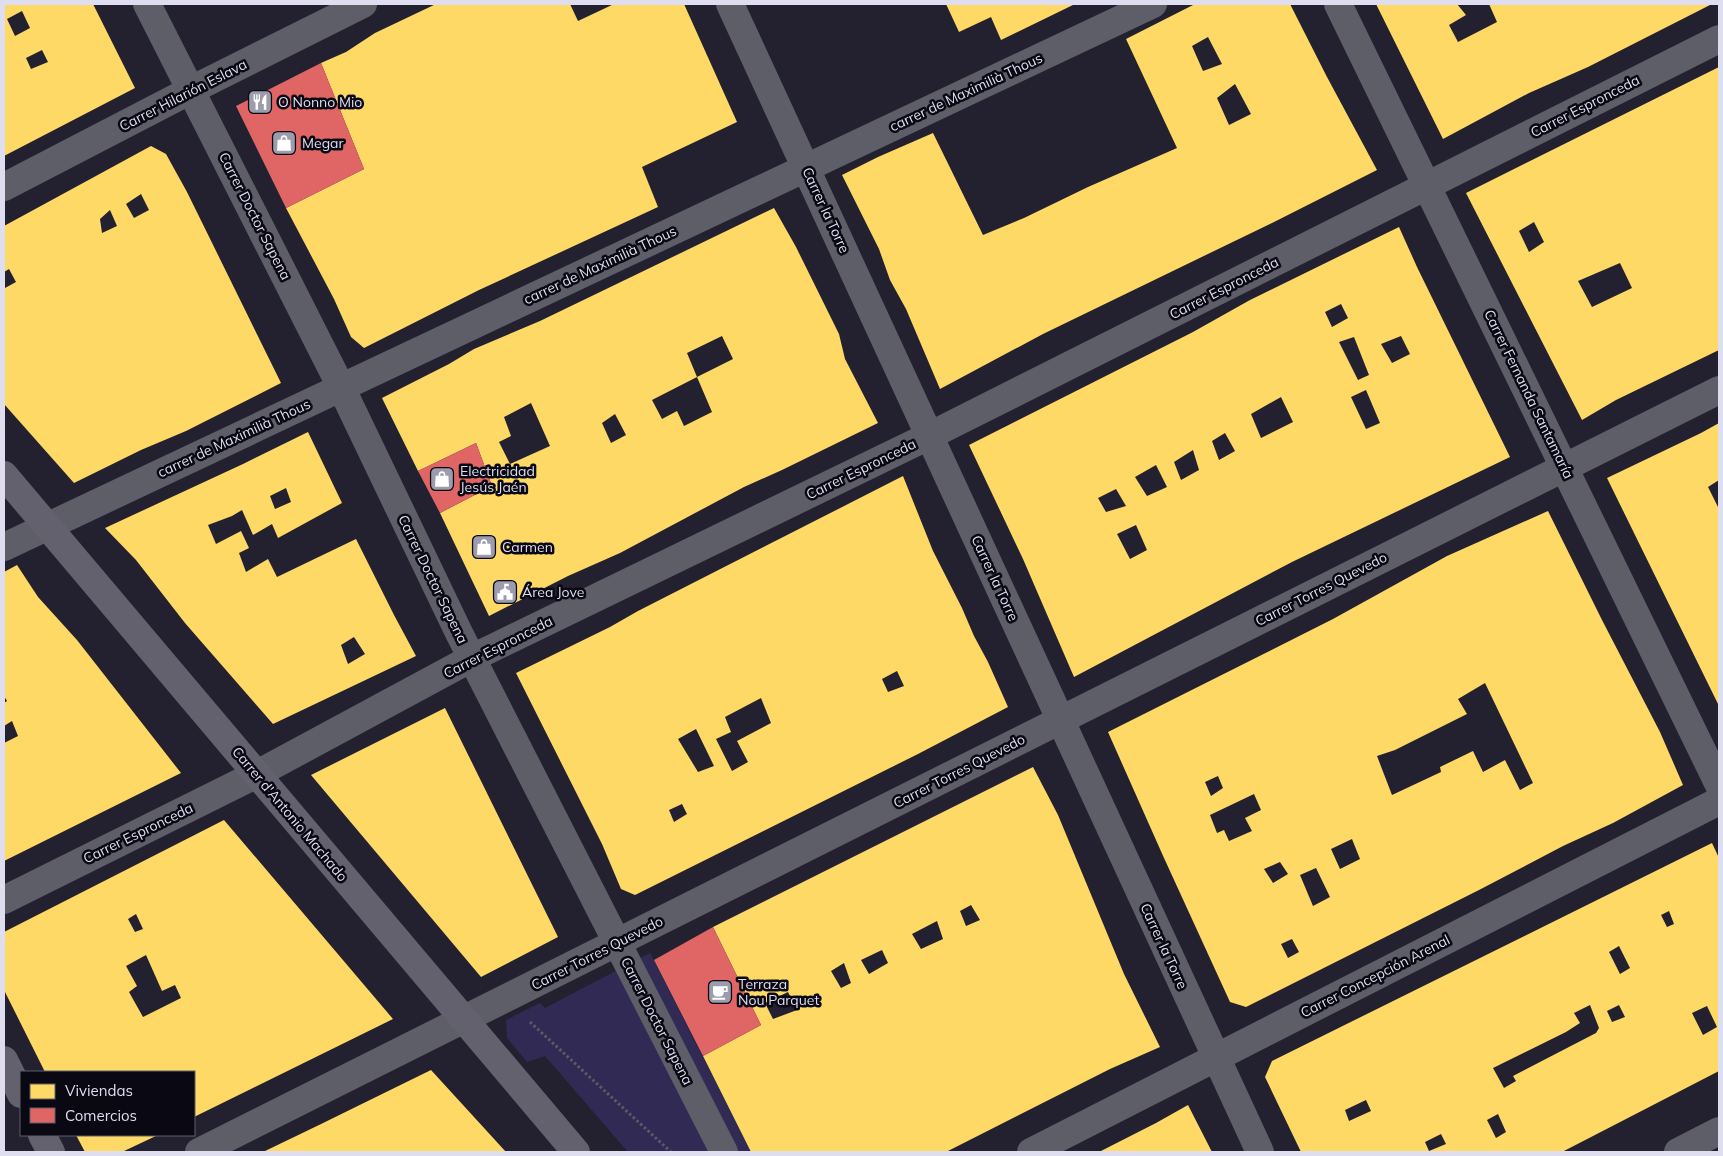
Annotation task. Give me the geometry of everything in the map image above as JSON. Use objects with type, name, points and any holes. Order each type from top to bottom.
[{"type":"main road","name":"Carrer d'Antonio Machado","points":[[4,475],[576,1152]]},
{"type":"main road","points":[[4,1060],[20,1092]]},
{"type":"main road","points":[[43,1136],[51,1152]]},
{"type":"street","name":"Carrer Doctor Sapena","points":[[147,4],[341,387],[472,658],[724,1152]]},
{"type":"street","name":"Carrer Hilarión Eslava","points":[[4,187],[363,4]]},
{"type":"street","name":"Carrer la Torre","points":[[730,4],[1260,1152]]},
{"type":"street","name":"carrer de Maximilià Thous","points":[[4,547],[1153,4]]},
{"type":"street","name":"Carrer Fernanda Santamaría","points":[[1338,4],[1719,785]]},
{"type":"street","name":"Carrer Espronceda","points":[[4,900],[257,774],[472,658],[929,436],[1719,39]]},
{"type":"street","name":"Carrer Torres Quevedo","points":[[199,1152],[1719,390]]},
{"type":"street","name":"Carrer Concepción Arenal","points":[[1031,1152],[1719,801]]},
{"type":"street","points":[[1678,1152],[1719,1131]]},
{"type":"path","points":[[527,1020],[671,1152]]},
{"type":"shaded area","points":[[650,953],[751,1152],[628,1152],[545,1056],[527,1062],[507,1038],[506,1020],[540,1003],[545,1008]]},
{"type":"building: Viviendas","points":[[4,4],[93,4],[135,88],[4,156]],"holes":[[[22,11],[30,28],[15,36],[7,19]],[[42,50],[48,62],[31,69],[26,58]]]},
{"type":"building: Viviendas","points":[[436,4],[570,4],[578,21],[614,4],[684,4],[737,122],[642,167],[658,207],[479,290],[364,348],[351,337],[334,299],[286,208],[364,169],[321,63],[346,52],[375,33]]},
{"type":"building: Viviendas","points":[[946,4],[1075,4],[1001,40],[991,17],[959,32]]},
{"type":"building: Viviendas","points":[[1195,4],[1290,4],[1377,170],[1043,334],[940,389],[906,309],[890,280],[879,249],[842,175],[933,133],[983,235],[1177,148],[1126,39]],"holes":[[[1208,37],[1222,64],[1203,71],[1192,46]],[[1235,84],[1251,114],[1229,125],[1217,98]]]},
{"type":"building: Viviendas","points":[[1376,4],[1457,4],[1466,15],[1449,25],[1458,42],[1497,22],[1489,4],[1712,4],[1588,67],[1529,93],[1443,139]]},
{"type":"building: Viviendas","points":[[1719,67],[1719,350],[1616,400],[1582,420],[1466,193]],"holes":[[[1534,222],[1544,242],[1529,252],[1519,231]],[[1620,263],[1632,288],[1592,307],[1578,281]]]},
{"type":"building: Viviendas","points":[[151,146],[166,154],[187,192],[281,383],[186,431],[141,450],[74,483],[4,404],[4,285],[5,288],[16,282],[9,269],[4,272],[4,226]],"holes":[[[141,194],[149,210],[134,218],[126,204]],[[110,210],[117,226],[102,233],[100,219]]]},
{"type":"building: Viviendas","points":[[774,208],[796,247],[839,334],[845,359],[878,423],[744,487],[620,553],[568,576],[489,616],[440,513],[492,486],[476,443],[418,471],[382,398],[474,349],[540,321]],"holes":[[[722,336],[733,359],[697,377],[687,353]],[[697,377],[712,412],[684,426],[677,411],[662,419],[652,400]],[[531,403],[550,446],[510,464],[499,442],[511,436],[504,417]],[[615,414],[626,435],[611,443],[602,423]]]},
{"type":"building: Viviendas","points":[[1399,227],[1510,457],[1292,562],[1074,677],[1023,559],[969,445],[1193,332],[1250,300]],"holes":[[[1341,304],[1348,318],[1332,327],[1325,312]],[[1401,336],[1410,354],[1392,363],[1381,344]],[[1354,337],[1369,375],[1358,380],[1339,342]],[[1366,390],[1380,423],[1366,429],[1351,397]],[[1281,397],[1293,422],[1261,438],[1251,414]],[[1225,433],[1235,451],[1219,460],[1212,441]],[[1193,450],[1199,470],[1181,480],[1174,462]],[[1156,465],[1167,487],[1147,496],[1135,477]],[[1116,489],[1126,506],[1106,512],[1098,498]],[[1136,525],[1147,550],[1130,559],[1117,534]]]},
{"type":"building: Viviendas","points":[[1719,423],[1719,480],[1708,487],[1719,509],[1719,706],[1607,478]]},
{"type":"building: Viviendas","points":[[308,432],[342,503],[278,538],[272,524],[253,535],[242,510],[208,525],[216,544],[241,531],[249,548],[239,553],[246,572],[268,559],[277,577],[356,539],[416,656],[273,724],[185,623],[136,560],[105,528]],"holes":[[[286,488],[291,502],[275,509],[270,496]],[[354,637],[365,654],[348,664],[341,645]]]},
{"type":"building: Viviendas","points":[[903,476],[933,551],[1008,707],[635,895],[621,889],[602,844],[516,673],[610,627]],"holes":[[[897,671],[904,686],[888,692],[882,679]],[[761,698],[771,723],[737,741],[748,762],[732,771],[716,739],[731,732],[725,717]],[[696,729],[714,766],[698,772],[678,739]],[[682,804],[687,814],[674,822],[669,810]]]},
{"type":"building: Viviendas","points":[[1548,511],[1660,732],[1683,785],[1613,823],[1563,846],[1246,1007],[1230,1002],[1108,732],[1333,619],[1447,556]],"holes":[[[1485,683],[1533,783],[1520,790],[1505,760],[1483,772],[1473,751],[1440,767],[1441,772],[1392,795],[1377,756],[1395,750],[1467,714],[1458,699]],[[1218,776],[1223,788],[1211,796],[1205,782]],[[1254,794],[1261,810],[1245,818],[1252,831],[1229,841],[1224,830],[1217,833],[1210,815]],[[1352,839],[1360,859],[1340,869],[1331,849]],[[1280,862],[1288,874],[1273,883],[1264,869]],[[1316,868],[1330,897],[1313,906],[1300,875]],[[1292,939],[1299,952],[1288,958],[1281,944]]]},
{"type":"building: Viviendas","points":[[17,565],[38,597],[77,640],[181,773],[4,861],[4,743],[18,736],[12,721],[4,726],[4,703],[7,701],[4,696],[4,572]]},
{"type":"building: Viviendas","points":[[445,708],[558,937],[481,977],[311,775]]},
{"type":"building: Viviendas","points":[[1033,767],[1058,815],[1124,974],[1160,1047],[1110,1069],[946,1152],[751,1152],[703,1056],[761,1025],[713,927]],"holes":[[[971,905],[980,920],[966,926],[960,911]],[[937,921],[943,939],[921,949],[912,934]],[[882,950],[888,963],[869,974],[861,960]],[[844,963],[851,983],[841,988],[831,971]],[[788,992],[797,1010],[773,1019],[765,1003]]]},
{"type":"building: Viviendas","points":[[224,820],[393,1019],[195,1117],[195,1071],[44,1071],[4,990],[4,932]],"holes":[[[136,914],[143,929],[135,932],[128,919]],[[146,955],[162,991],[175,985],[181,998],[143,1017],[129,992],[137,986],[126,966]]]},
{"type":"building: Viviendas","points":[[1712,843],[1719,858],[1719,1071],[1562,1152],[1301,1152],[1265,1077],[1272,1061]],"holes":[[[1669,911],[1674,924],[1667,927],[1661,915]],[[1619,946],[1630,968],[1620,974],[1609,952]],[[1590,1005],[1599,1028],[1596,1033],[1513,1076],[1516,1081],[1504,1088],[1493,1068],[1566,1032],[1580,1023],[1574,1013]],[[1619,1005],[1625,1017],[1612,1022],[1607,1011]],[[1707,1006],[1717,1027],[1703,1035],[1692,1013]],[[1366,1100],[1371,1111],[1349,1121],[1345,1110]],[[1498,1114],[1506,1132],[1496,1138],[1487,1120]],[[1441,1134],[1446,1144],[1429,1151],[1425,1142]]]},
{"type":"building: Viviendas","points":[[431,1070],[506,1152],[263,1152],[319,1125]]},
{"type":"building: Viviendas","points":[[1188,1105],[1212,1152],[1099,1152],[1156,1123]]},
{"type":"building: Viviendas","points":[[77,1136],[156,1136],[122,1152],[85,1152]]},
{"type":"building: Comercios","points":[[321,63],[364,169],[286,208],[236,106]]},
{"type":"building: Comercios","points":[[476,443],[492,486],[440,513],[418,471]]},
{"type":"building: Comercios","points":[[713,927],[761,1025],[703,1056],[654,960]]},
{"type":"place","name":"O Nonno Mio","points":[[260,102]]},
{"type":"place","name":"Megar","points":[[284,143]]},
{"type":"place","name":"Electricidad Jesús Jaén","points":[[442,479]]},
{"type":"place","name":"Carmen","points":[[484,547]]},
{"type":"place","name":"Área Jove","points":[[505,592]]},
{"type":"place","name":"Terraza Nou Parquet","points":[[720,992]]}]
